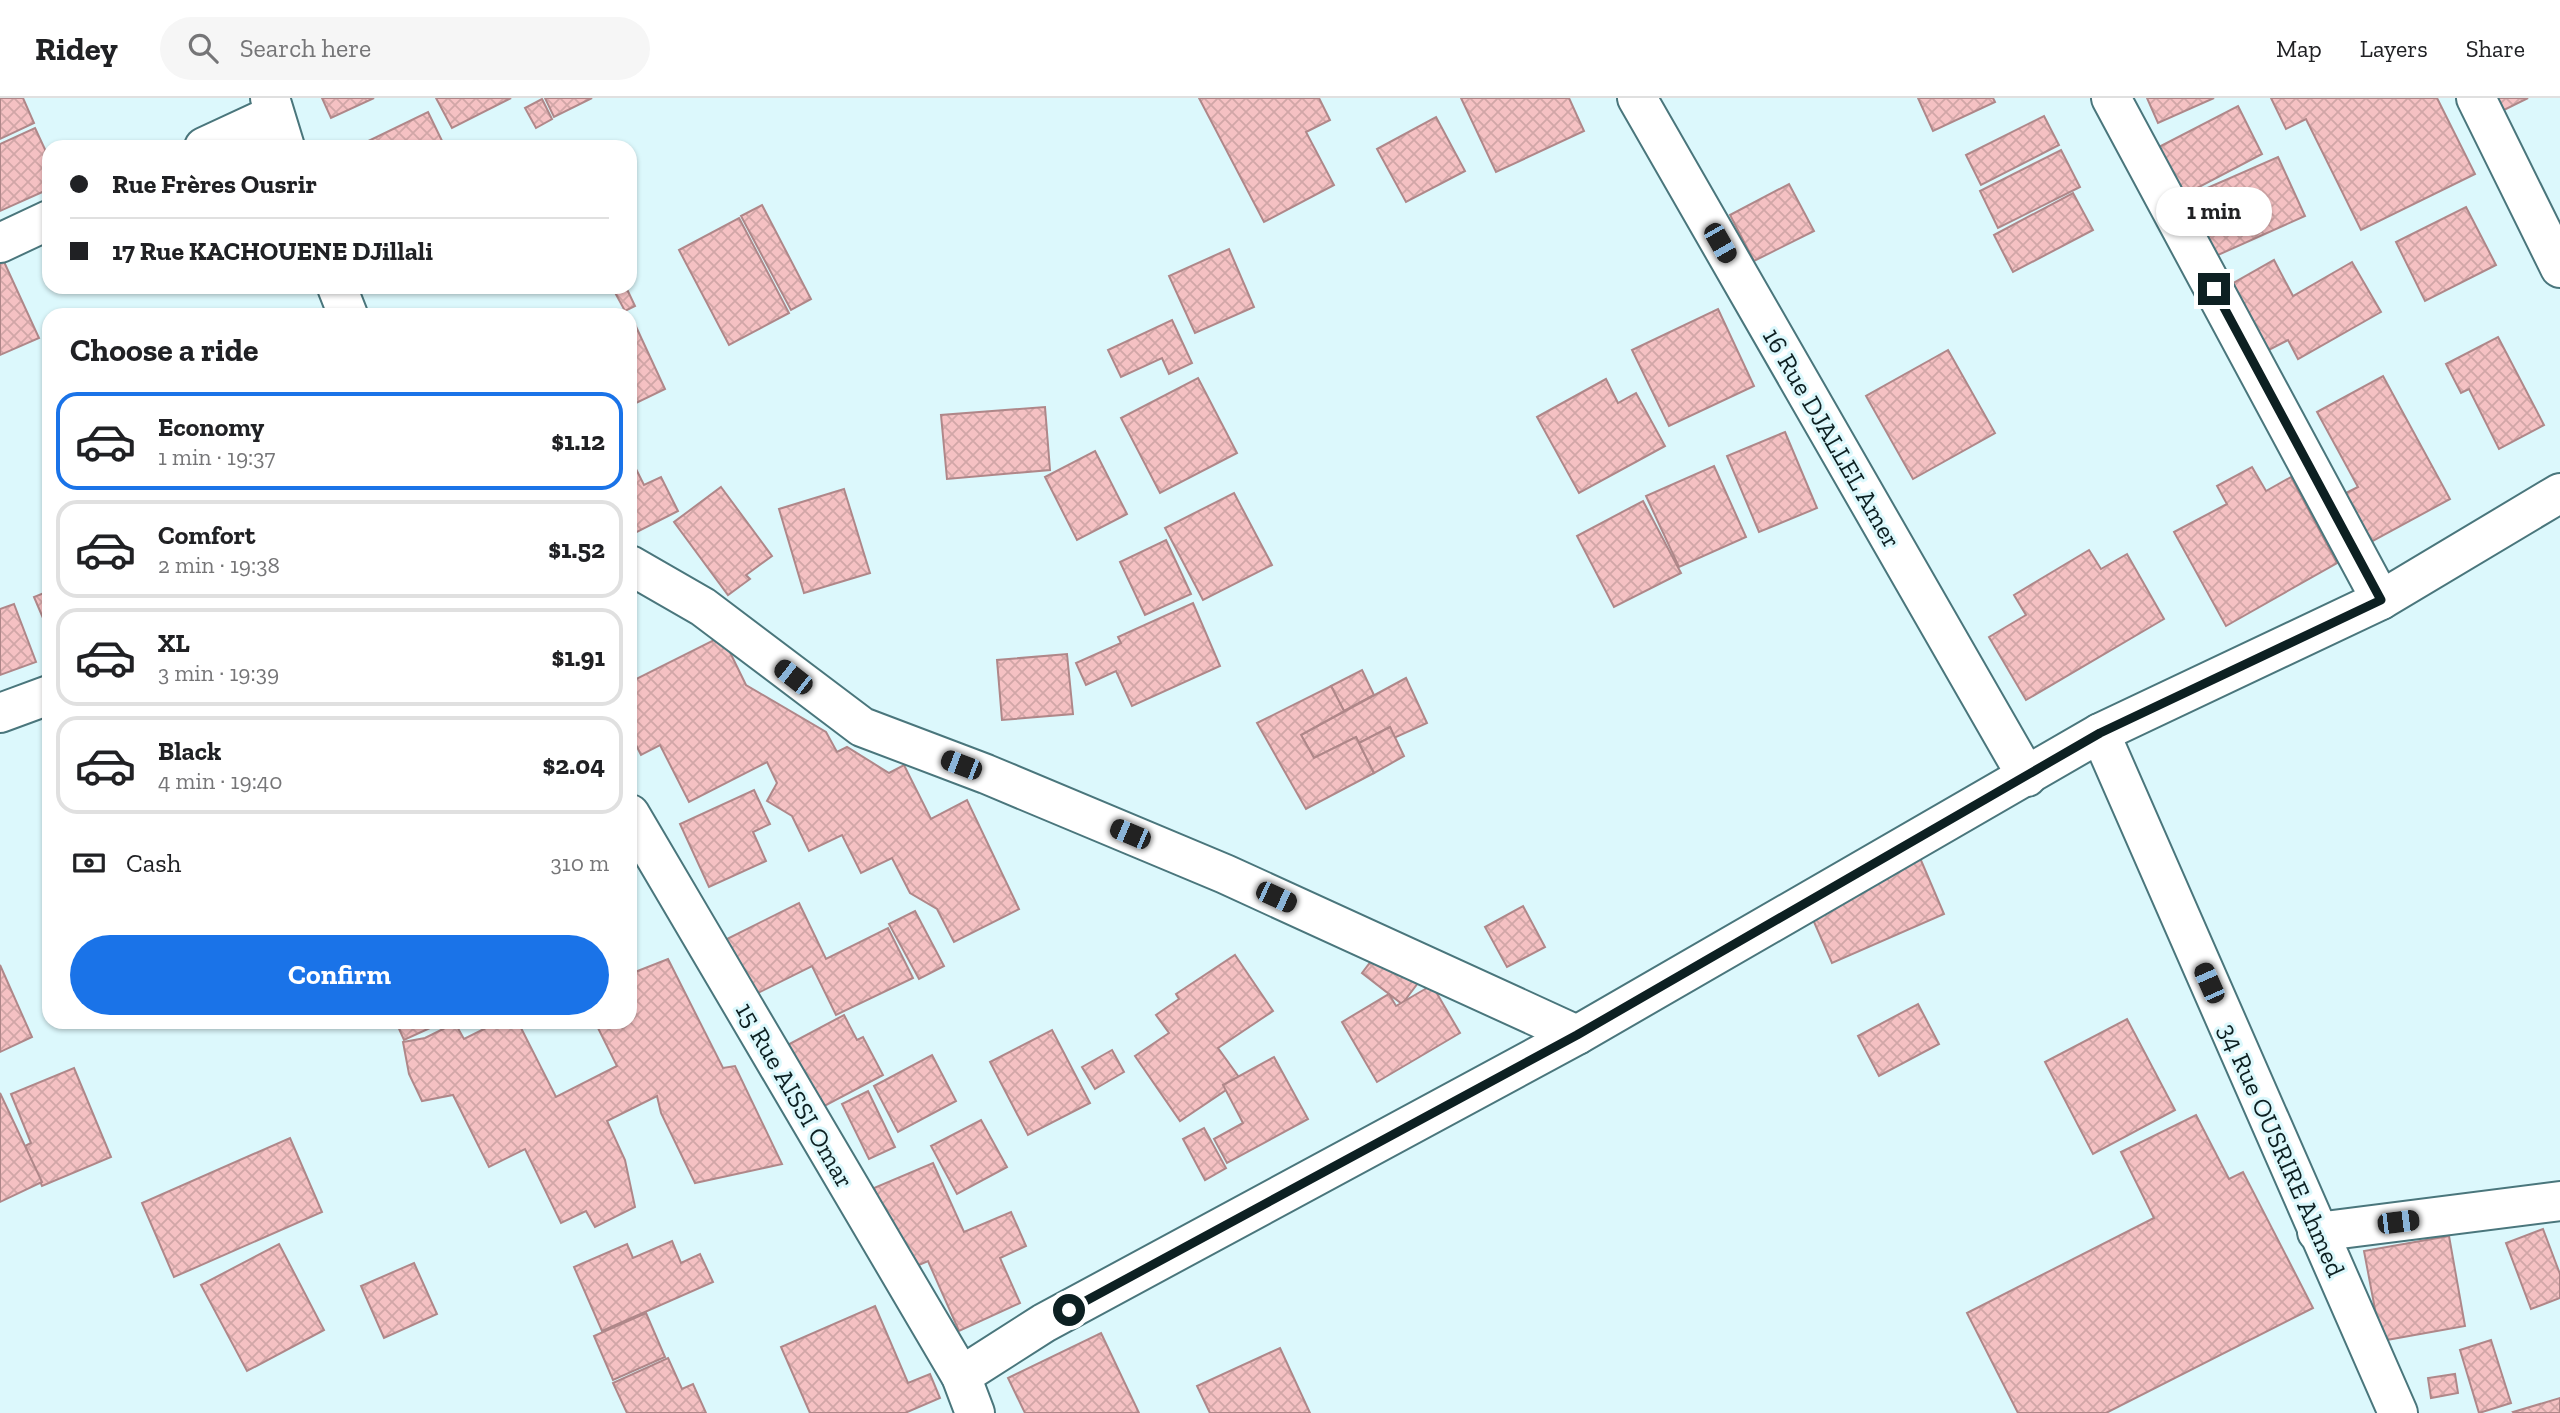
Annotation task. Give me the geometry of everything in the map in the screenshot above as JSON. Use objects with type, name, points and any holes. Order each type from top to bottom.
[{"type":"street","name":"16 Rue DJALLEL Amer","points":[[1637,98],[2026,777]]},
{"type":"street","points":[[2111,98],[2381,600]]},
{"type":"street","points":[[2476,98],[2560,268]]},
{"type":"street","points":[[223,140],[276,120]]},
{"type":"street","points":[[0,243],[42,223]]},
{"type":"street","points":[[961,1376],[1044,1322],[1577,1035],[2100,733],[2381,600],[2560,493]]},
{"type":"street","points":[[637,569],[703,607],[862,727],[986,774],[1226,874],[1577,1035]]},
{"type":"street","points":[[0,713],[42,698]]},
{"type":"street","name":"34 Rue OUSRIRE Ahmed","points":[[2100,733],[2398,1413]]},
{"type":"street","name":"15 Rue AISSI Omar","points":[[637,826],[961,1376],[975,1413]]},
{"type":"street","points":[[2318,1232],[2560,1201]]},
{"type":"building","points":[[0,98],[23,98],[34,123],[0,139]]},
{"type":"building","points":[[322,98],[374,98],[331,118]]},
{"type":"building","points":[[436,98],[511,98],[452,128]]},
{"type":"building","points":[[545,98],[592,98],[554,117]]},
{"type":"building","points":[[1199,98],[1319,98],[1330,120],[1306,132],[1334,185],[1264,222]]},
{"type":"building","points":[[1461,98],[1569,98],[1584,131],[1496,172]]},
{"type":"building","points":[[1918,98],[1993,98],[1995,102],[1933,131]]},
{"type":"building","points":[[2147,98],[2214,98],[2158,123]]},
{"type":"building","points":[[2271,98],[2437,98],[2475,174],[2361,230],[2306,119],[2286,129]]},
{"type":"building","points":[[2488,98],[2528,98],[2496,114]]},
{"type":"building","points":[[542,99],[552,119],[536,128],[525,108]]},
{"type":"building","points":[[2238,106],[2262,154],[2182,196],[2157,148]]},
{"type":"building","points":[[428,112],[442,140],[370,140]]},
{"type":"building","points":[[2044,116],[2059,145],[1981,185],[1966,155]]},
{"type":"building","points":[[1436,117],[1465,171],[1406,202],[1377,149]]},
{"type":"building","points":[[35,128],[42,143],[42,192],[0,211],[0,144]]},
{"type":"building","points":[[2061,150],[2080,187],[1998,228],[1980,191]]},
{"type":"building","points":[[2278,157],[2305,216],[2209,259],[2182,199]]},
{"type":"building","points":[[1789,184],[1814,231],[1754,261],[1730,215]]},
{"type":"building","points":[[2073,193],[2093,230],[2013,272],[1994,235]]},
{"type":"building","points":[[762,205],[811,299],[791,310],[741,216]]},
{"type":"building","points":[[2466,207],[2496,265],[2425,301],[2396,242]]},
{"type":"building","points":[[739,218],[789,313],[729,345],[679,250]]},
{"type":"building","points":[[1229,249],[1254,307],[1195,333],[1169,276]]},
{"type":"building","points":[[0,253],[39,338],[0,355]]},
{"type":"building","points":[[2274,260],[2293,296],[2352,262],[2381,312],[2298,359],[2288,340],[2267,351],[2230,285]]},
{"type":"building","points":[[616,294],[629,294],[635,306],[623,308]]},
{"type":"building","points":[[1718,309],[1754,386],[1669,426],[1632,350]]},
{"type":"building","points":[[1172,320],[1192,363],[1169,374],[1162,358],[1121,377],[1108,350]]},
{"type":"building","points":[[637,329],[665,389],[637,403]]},
{"type":"building","points":[[2498,337],[2544,425],[2499,449],[2469,389],[2461,393],[2446,364]]},
{"type":"building","points":[[1948,350],[1995,433],[1913,479],[1866,396]]},
{"type":"building","points":[[2383,376],[2450,499],[2371,542],[2344,494],[2358,487],[2317,412]]},
{"type":"building","points":[[1198,378],[1237,453],[1160,493],[1121,418]]},
{"type":"building","points":[[1606,379],[1618,403],[1636,393],[1665,446],[1579,493],[1537,417]]},
{"type":"building","points":[[1045,407],[1050,470],[947,479],[941,415]]},
{"type":"building","points":[[1785,432],[1817,508],[1759,532],[1727,456]]},
{"type":"building","points":[[1095,451],[1127,514],[1077,540],[1045,477]]},
{"type":"building","points":[[1714,466],[1746,537],[1679,567],[1646,496]]},
{"type":"building","points":[[2252,467],[2266,491],[2291,477],[2337,563],[2226,626],[2174,532],[2227,504],[2217,486]]},
{"type":"building","points":[[637,471],[644,485],[661,477],[678,511],[637,532]]},
{"type":"building","points":[[721,487],[772,556],[746,575],[750,579],[728,595],[674,522]]},
{"type":"building","points":[[844,489],[870,573],[804,593],[779,509]]},
{"type":"building","points":[[1234,493],[1272,565],[1203,600],[1165,528]]},
{"type":"building","points":[[1643,501],[1681,573],[1614,607],[1577,536]]},
{"type":"building","points":[[1166,540],[1191,594],[1145,615],[1120,562]]},
{"type":"building","points":[[2089,550],[2101,569],[2127,554],[2164,619],[2026,700],[1989,637],[2026,615],[2014,595]]},
{"type":"building","points":[[42,594],[42,616],[34,597]]},
{"type":"building","points":[[1193,603],[1220,666],[1132,706],[1116,671],[1086,685],[1076,663],[1121,643],[1118,637]]},
{"type":"building","points":[[14,604],[36,662],[0,675],[0,609]]},
{"type":"building","points":[[722,636],[746,685],[826,732],[837,752],[847,747],[889,773],[904,765],[931,819],[967,800],[1019,909],[954,942],[937,909],[910,893],[892,858],[861,873],[842,835],[809,851],[792,816],[767,801],[777,783],[767,762],[689,802],[660,745],[641,755],[637,747],[637,678]]},
{"type":"building","points":[[1067,654],[1073,714],[1002,720],[997,660]]},
{"type":"building","points":[[1362,670],[1374,695],[1344,711],[1331,686]]},
{"type":"building","points":[[1406,678],[1427,723],[1394,738],[1390,727],[1359,743],[1356,737],[1314,758],[1301,735]]},
{"type":"building","points":[[1331,686],[1344,711],[1301,735],[1314,758],[1356,737],[1374,773],[1306,809],[1257,723]]},
{"type":"building","points":[[1390,727],[1404,756],[1374,773],[1359,743]]},
{"type":"building","points":[[754,790],[770,824],[753,832],[766,861],[709,887],[680,824]]},
{"type":"building","points":[[1920,858],[1944,914],[1832,963],[1807,906]]},
{"type":"building","points":[[799,903],[826,959],[888,928],[913,978],[836,1015],[812,966],[752,996],[725,940]]},
{"type":"building","points":[[1523,906],[1545,947],[1507,967],[1485,927]]},
{"type":"building","points":[[915,911],[944,966],[919,979],[889,924]]},
{"type":"building","points":[[1378,952],[1418,983],[1402,1004],[1362,973]]},
{"type":"building","points":[[1235,955],[1273,1011],[1218,1048],[1241,1080],[1180,1121],[1135,1056],[1169,1033],[1156,1015],[1179,999],[1176,994]]},
{"type":"building","points":[[668,959],[723,1068],[735,1066],[782,1164],[695,1183],[661,1113],[657,1096],[607,1121],[625,1160],[635,1207],[595,1227],[586,1211],[561,1223],[525,1149],[489,1167],[453,1095],[422,1101],[409,1074],[403,1042],[425,1038],[443,1029],[458,1029],[464,1039],[484,1029],[522,1029],[556,1097],[617,1066],[598,1029],[637,1029],[637,971]]},
{"type":"building","points":[[0,965],[32,1037],[0,1052]]},
{"type":"building","points":[[1432,985],[1460,1033],[1377,1082],[1342,1022],[1389,994],[1396,1006]]},
{"type":"building","points":[[1918,1004],[1939,1044],[1879,1076],[1858,1036]]},
{"type":"building","points":[[844,1015],[857,1040],[863,1037],[883,1075],[815,1111],[782,1048]]},
{"type":"building","points":[[2127,1019],[2175,1110],[2093,1154],[2045,1062]]},
{"type":"building","points":[[399,1029],[428,1029],[404,1040]]},
{"type":"building","points":[[1052,1030],[1090,1103],[1028,1135],[990,1062]]},
{"type":"building","points":[[1112,1050],[1124,1072],[1095,1089],[1082,1067]]},
{"type":"building","points":[[932,1055],[956,1101],[898,1132],[874,1086]]},
{"type":"building","points":[[1274,1057],[1308,1119],[1227,1163],[1214,1139],[1243,1123],[1223,1085]]},
{"type":"building","points":[[74,1068],[111,1157],[42,1186],[25,1146],[31,1143],[11,1094]]},
{"type":"building","points":[[868,1091],[895,1147],[869,1159],[842,1104]]},
{"type":"building","points":[[0,1093],[42,1182],[0,1202]]},
{"type":"building","points":[[2196,1115],[2229,1179],[2243,1172],[2313,1308],[2106,1413],[2018,1413],[1967,1313],[2154,1218],[2121,1152]]},
{"type":"building","points":[[981,1120],[1007,1167],[957,1194],[931,1146]]},
{"type":"building","points":[[1204,1128],[1226,1168],[1205,1180],[1183,1139]]},
{"type":"building","points":[[290,1138],[322,1212],[174,1277],[142,1203]]},
{"type":"building","points":[[933,1163],[964,1232],[1011,1212],[1026,1246],[1000,1258],[1020,1303],[959,1331],[928,1261],[905,1271],[874,1188]]},
{"type":"building","points":[[2543,1229],[2560,1274],[2560,1298],[2531,1309],[2506,1243]]},
{"type":"building","points":[[2449,1236],[2465,1326],[2381,1341],[2364,1251]]},
{"type":"building","points":[[672,1241],[681,1263],[700,1254],[713,1282],[602,1331],[574,1267],[627,1244],[633,1258]]},
{"type":"building","points":[[279,1244],[324,1330],[247,1371],[201,1285]]},
{"type":"building","points":[[414,1263],[437,1314],[384,1338],[361,1286]]},
{"type":"building","points":[[875,1306],[908,1383],[930,1374],[940,1398],[905,1413],[810,1413],[781,1347]]},
{"type":"building","points":[[646,1313],[665,1357],[613,1380],[594,1336]]},
{"type":"building","points":[[1101,1333],[1139,1413],[1025,1413],[1008,1378]]},
{"type":"building","points":[[2491,1340],[2511,1403],[2479,1413],[2460,1350]]},
{"type":"building","points":[[1280,1348],[1310,1413],[1210,1413],[1197,1386]]},
{"type":"building","points":[[668,1358],[682,1389],[693,1384],[706,1413],[627,1413],[613,1383]]},
{"type":"building","points":[[2455,1374],[2458,1393],[2431,1398],[2428,1378]]},
{"type":"building","points":[[2560,1398],[2560,1413],[2513,1412]]},
{"type":"route","points":[[1069,1310],[1577,1035],[2100,733],[2118,727],[2381,600],[2214,289]]}]
